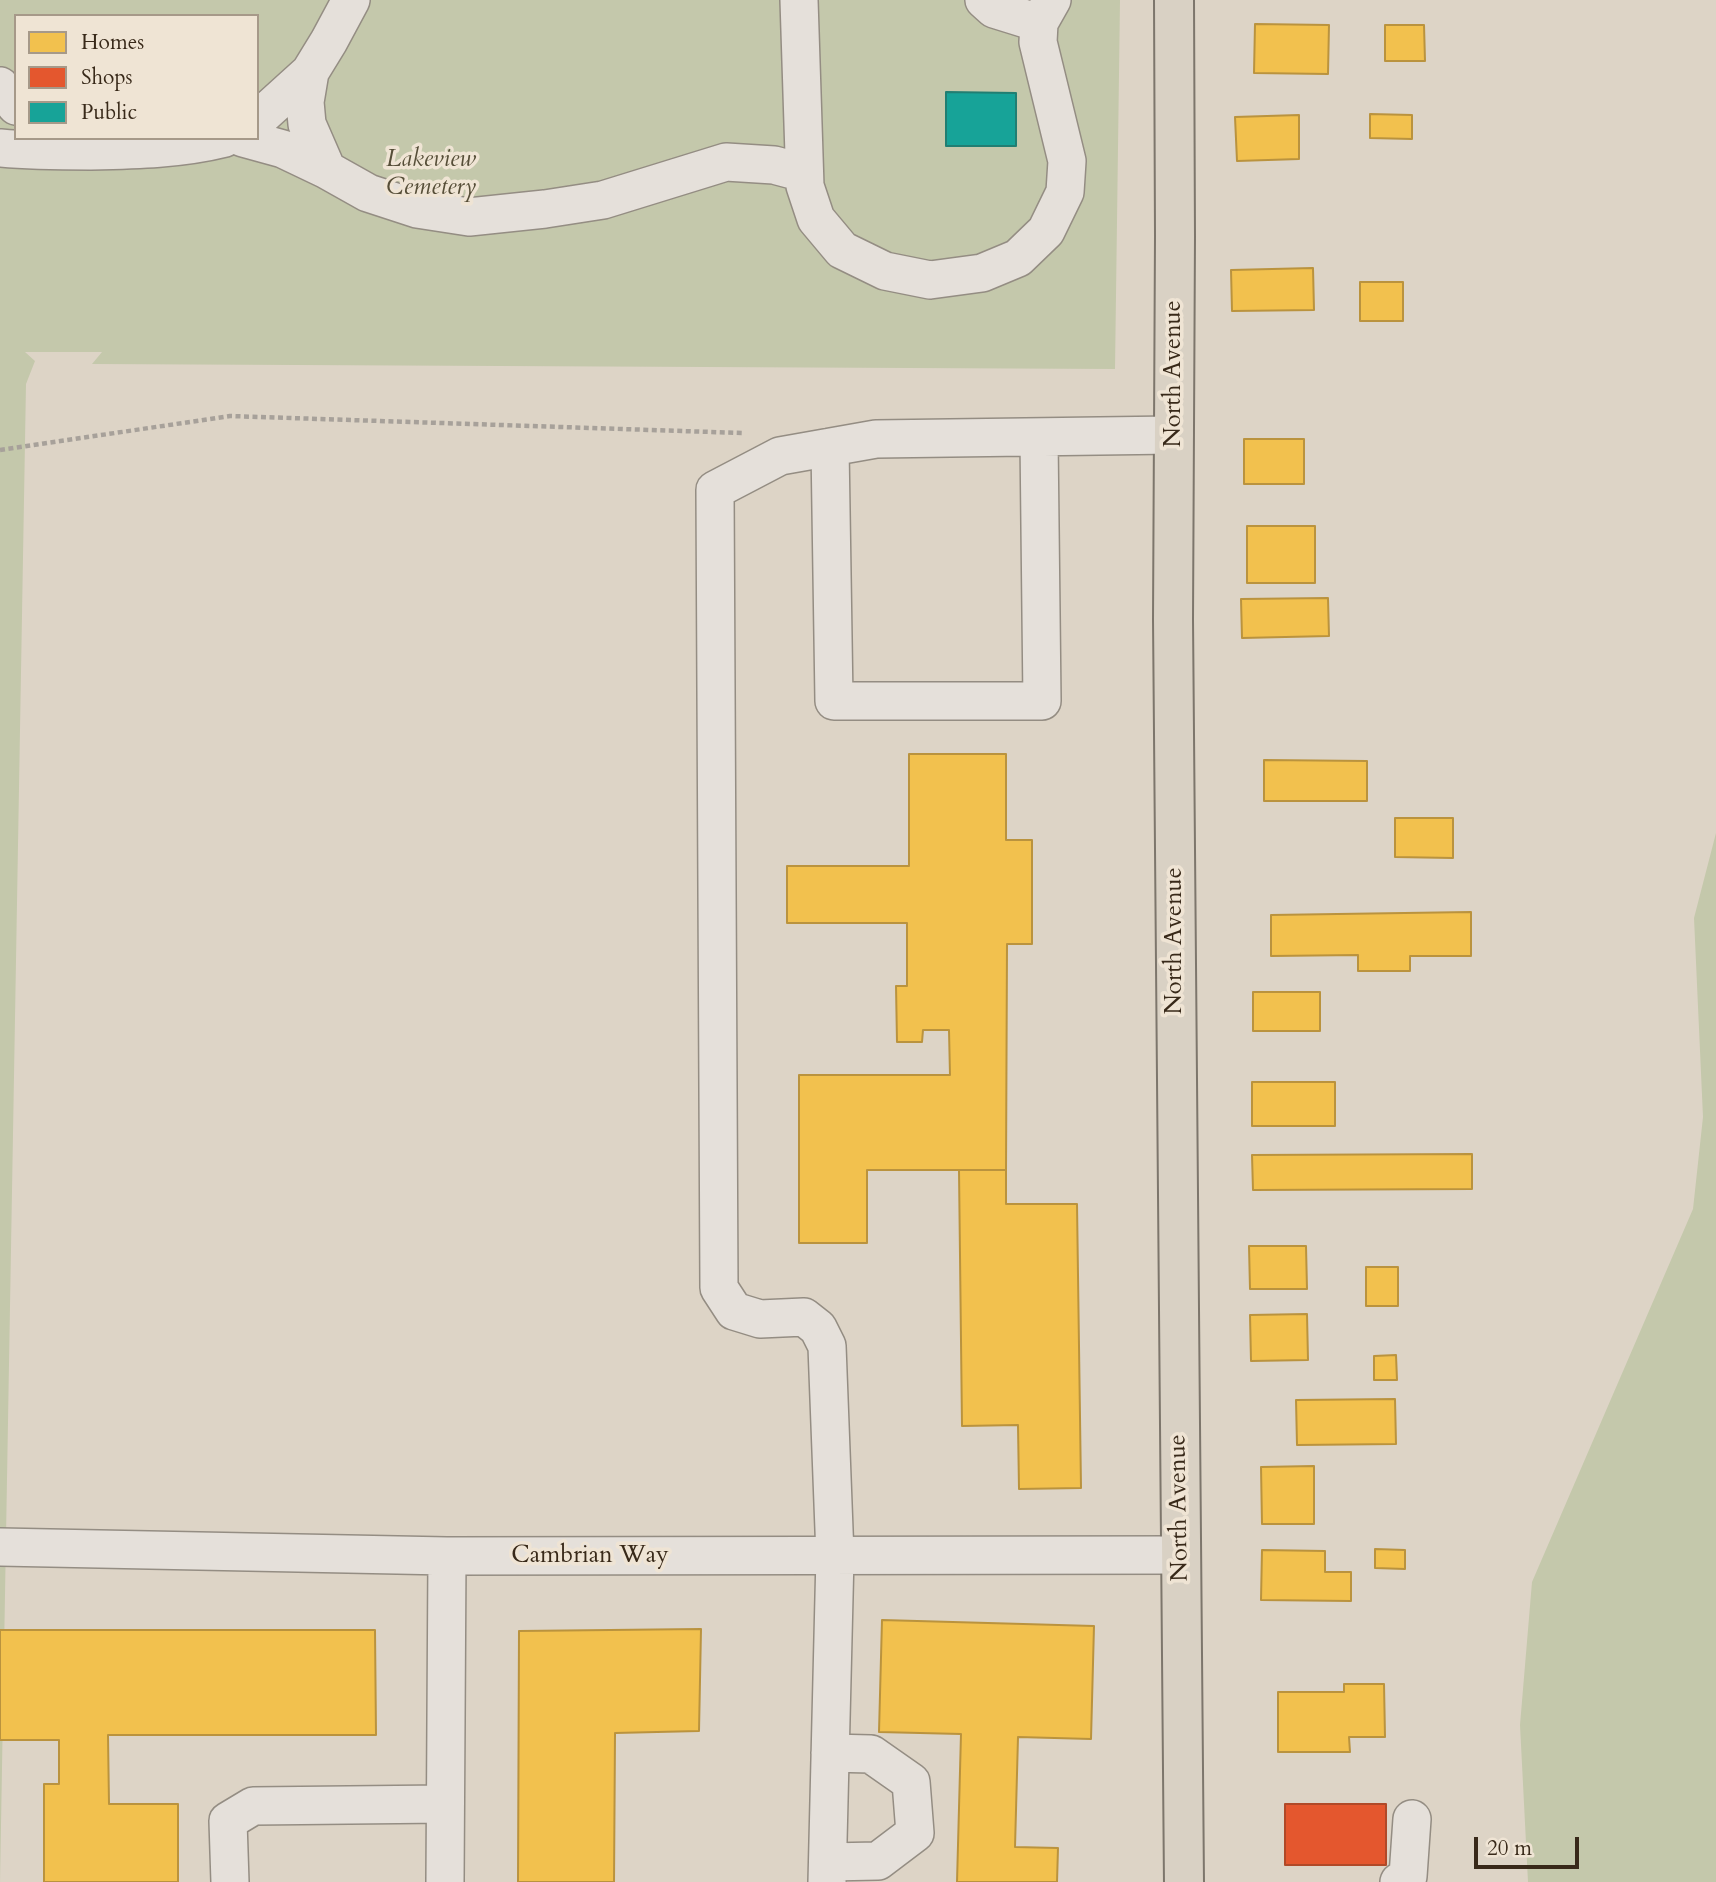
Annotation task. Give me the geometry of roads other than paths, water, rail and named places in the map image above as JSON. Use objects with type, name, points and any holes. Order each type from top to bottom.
[{"type":"main road","name":"North Avenue","points":[[1174,0],[1173,620],[1184,1882]]},
{"type":"street","points":[[259,118],[310,72],[351,0]]},
{"type":"street","points":[[799,0],[804,186],[816,219],[842,250],[885,271],[930,280],[982,273],[1018,258],[1046,231],[1065,192],[1067,161],[1038,42],[1046,11],[994,9],[984,0]]},
{"type":"street","points":[[310,72],[305,102],[307,124],[327,170]]},
{"type":"street","points":[[0,86],[14,104]]},
{"type":"street","points":[[0,148],[58,145],[144,150],[196,145],[217,140]]},
{"type":"street","points":[[250,140],[283,149],[368,193],[417,209],[469,217],[603,200],[726,162],[774,165],[804,173]]},
{"type":"street","points":[[830,1753],[870,1754],[911,1782],[915,1833],[878,1861],[827,1872],[830,1753],[835,1556],[827,1346],[818,1328],[804,1317],[760,1319],[734,1311],[719,1288],[715,489],[780,456],[876,439],[1174,435]]},
{"type":"street","points":[[830,447],[834,701],[1042,701],[1040,438]]},
{"type":"street","name":"Cambrian Way","points":[[0,1547],[447,1556],[1181,1555]]},
{"type":"street","points":[[444,1882],[447,1556]]},
{"type":"street","points":[[230,1882],[228,1821],[253,1806],[445,1804]]},
{"type":"street","points":[[1399,1882],[1408,1875],[1412,1819]]},
{"type":"park label","name":"Lakeview Cemetery","points":[[431,174]]}]
